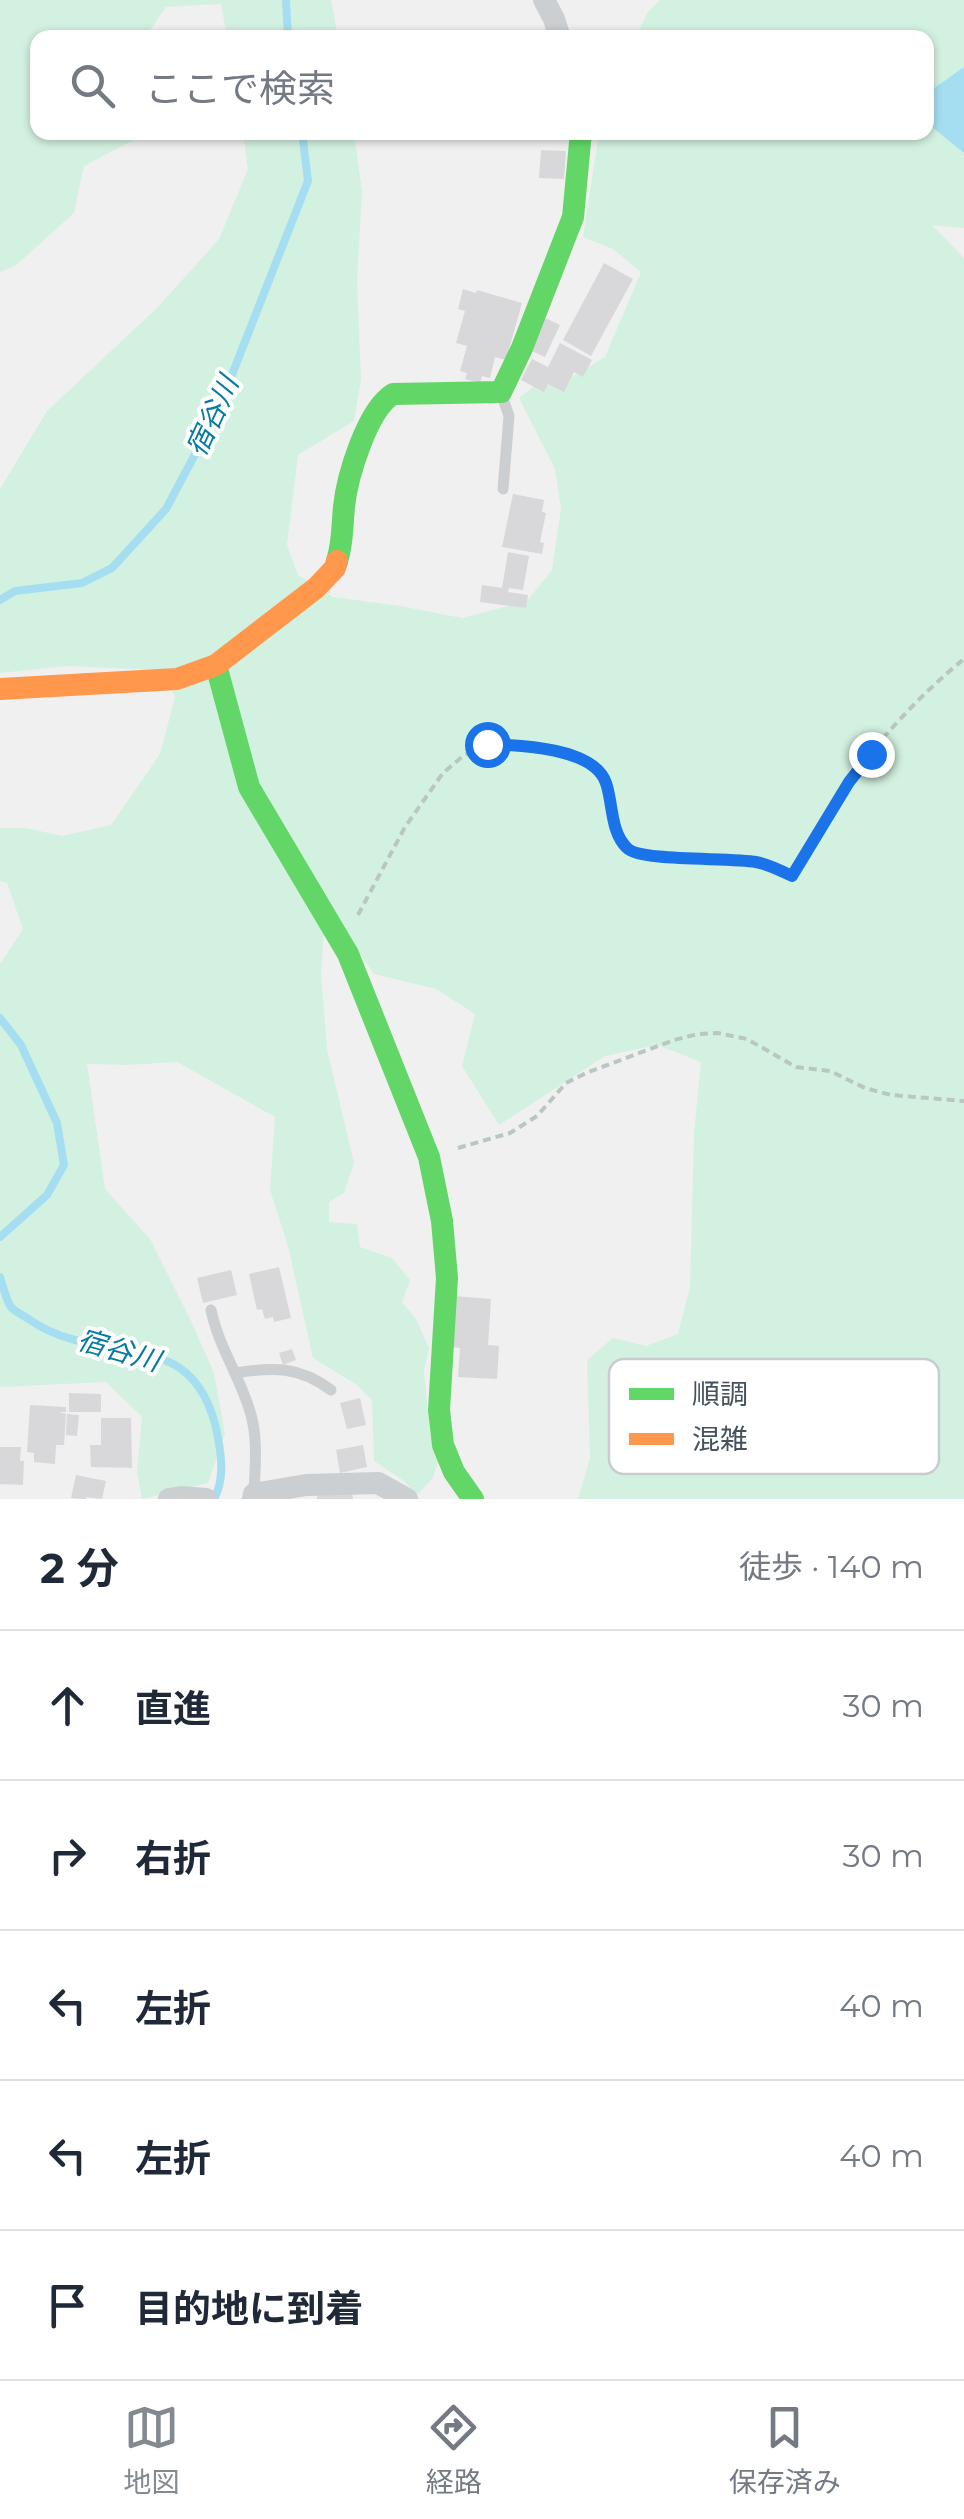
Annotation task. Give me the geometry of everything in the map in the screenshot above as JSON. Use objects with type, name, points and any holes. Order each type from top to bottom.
[{"type":"street","points":[[544,0],[557,30]]},
{"type":"street","points":[[0,689],[177,678],[216,665],[316,588],[335,568],[342,546],[344,504],[360,445],[383,400],[393,394],[501,392],[573,217],[580,140]]},
{"type":"street","points":[[216,665],[250,786],[348,954],[429,1157],[442,1221],[446,1278],[438,1410],[443,1445],[454,1472],[473,1499]]},
{"type":"street","points":[[254,1497],[306,1485],[378,1483],[407,1499]]},
{"type":"street","points":[[169,1499],[206,1499]]},
{"type":"lane","points":[[501,392],[509,416],[503,489]]},
{"type":"lane","points":[[211,1310],[217,1335],[251,1415],[255,1440],[254,1497]]},
{"type":"lane","points":[[235,1373],[290,1370],[314,1378],[331,1390]]},
{"type":"path","points":[[348,954],[359,912],[406,827],[444,773],[487,744],[544,748],[580,758],[600,772],[606,782],[614,825],[627,849],[643,856],[761,862],[792,876],[849,782],[871,754],[917,702],[964,659]]},
{"type":"path","points":[[429,1157],[510,1133],[537,1116],[566,1083],[698,1034],[748,1039],[796,1067],[830,1071],[891,1095],[964,1101]]},
{"type":"green space","points":[[0,0],[331,0],[337,30],[226,30],[221,4],[166,7],[150,30],[30,30],[30,140],[134,140],[84,166],[74,213],[15,266],[0,272]]},
{"type":"green space","points":[[660,0],[964,0],[964,228],[932,225],[964,258],[964,1499],[578,1499],[590,1458],[587,1360],[613,1338],[646,1346],[678,1334],[690,1287],[694,1133],[701,1062],[657,1045],[605,1056],[499,1125],[462,1066],[475,1014],[436,989],[374,974],[326,906],[321,973],[327,1049],[354,1163],[344,1193],[329,1202],[329,1222],[357,1224],[360,1247],[392,1258],[410,1280],[402,1302],[416,1319],[429,1348],[424,1371],[430,1434],[439,1459],[433,1478],[418,1494],[374,1461],[372,1400],[357,1385],[313,1358],[288,1246],[270,1190],[275,1117],[177,1062],[87,1064],[105,1189],[150,1239],[192,1323],[214,1373],[225,1434],[208,1483],[142,1499],[137,1472],[142,1417],[106,1382],[0,1387],[0,964],[23,929],[7,883],[0,881],[0,828],[26,828],[62,836],[111,825],[160,754],[175,697],[159,670],[67,666],[0,673],[0,489],[47,411],[158,307],[219,239],[248,169],[244,140],[355,140],[362,191],[357,281],[361,379],[354,421],[298,455],[287,545],[298,575],[333,597],[462,618],[527,601],[552,570],[561,509],[555,469],[519,398],[539,382],[570,378],[605,357],[641,272],[613,249],[583,237],[598,140],[934,140],[934,30],[639,30],[647,13]]},
{"type":"water","points":[[964,67],[964,153],[934,129],[934,88]]},
{"type":"building","points":[[541,150],[566,151],[564,179],[539,178]]},
{"type":"building","points":[[604,263],[633,279],[591,356],[563,340]]},
{"type":"building","points":[[463,289],[522,303],[506,360],[495,357],[490,378],[482,376],[480,383],[465,379],[467,373],[460,371],[467,346],[456,343],[465,311],[458,309]]},
{"type":"building","points":[[543,317],[560,325],[545,357],[527,349]]},
{"type":"building","points":[[560,343],[592,360],[583,377],[574,372],[564,392],[548,384],[544,392],[521,380],[532,359],[548,367]]},
{"type":"building","points":[[513,494],[544,500],[542,554],[502,547]]},
{"type":"building","points":[[508,552],[529,556],[523,590],[509,588],[508,592],[528,595],[526,608],[480,602],[482,585],[502,588]]},
{"type":"building","points":[[279,1267],[291,1318],[274,1322],[273,1317],[265,1319],[262,1309],[257,1310],[249,1274]]},
{"type":"building","points":[[231,1270],[237,1295],[203,1303],[197,1278]]},
{"type":"building","points":[[454,1296],[491,1299],[488,1345],[499,1346],[497,1379],[458,1377],[460,1348],[451,1347]]},
{"type":"building","points":[[292,1349],[296,1360],[283,1365],[279,1353]]},
{"type":"building","points":[[69,1393],[101,1394],[101,1412],[69,1412]]},
{"type":"building","points":[[360,1398],[366,1425],[347,1429],[340,1403]]},
{"type":"building","points":[[30,1405],[66,1407],[66,1412],[59,1412],[66,1414],[64,1445],[56,1445],[55,1464],[34,1462],[34,1453],[27,1452]]},
{"type":"building","points":[[67,1414],[79,1415],[77,1436],[66,1435]]},
{"type":"building","points":[[101,1418],[131,1418],[132,1468],[91,1467],[90,1445],[101,1445]]},
{"type":"building","points":[[363,1445],[367,1467],[340,1473],[336,1450]]},
{"type":"building","points":[[0,1447],[21,1447],[23,1485],[0,1484]]},
{"type":"building","points":[[76,1475],[106,1481],[102,1499],[71,1498]]},
{"type":"building","points":[[352,1492],[353,1499],[317,1499],[317,1494]]},
{"type":"waterway","name":"宿谷川","points":[[286,0],[288,30]]},
{"type":"waterway","name":"宿谷川","points":[[0,600],[15,591],[82,583],[112,568],[166,509],[217,413],[308,181],[303,140]]},
{"type":"waterway","name":"宿谷川","points":[[0,1018],[21,1045],[57,1123],[64,1165],[47,1195],[0,1237]]},
{"type":"waterway","name":"宿谷川","points":[[0,1277],[11,1307],[58,1335],[143,1353],[190,1376],[207,1401],[218,1438],[221,1470],[214,1499]]},
{"type":"traffic: fast","points":[[337,561],[354,462],[367,429],[384,402],[393,394],[501,392],[573,217],[580,140]]},
{"type":"traffic: fast","points":[[216,665],[249,787],[348,954],[429,1157],[442,1221],[447,1278],[439,1410],[443,1445],[454,1472],[473,1499]]},
{"type":"traffic: slow","points":[[0,689],[177,679],[216,665],[316,588],[337,561]]},
{"type":"route","points":[[487,744],[544,748],[580,758],[600,772],[606,782],[614,825],[627,849],[643,856],[761,862],[792,876],[849,782],[871,754]]}]
